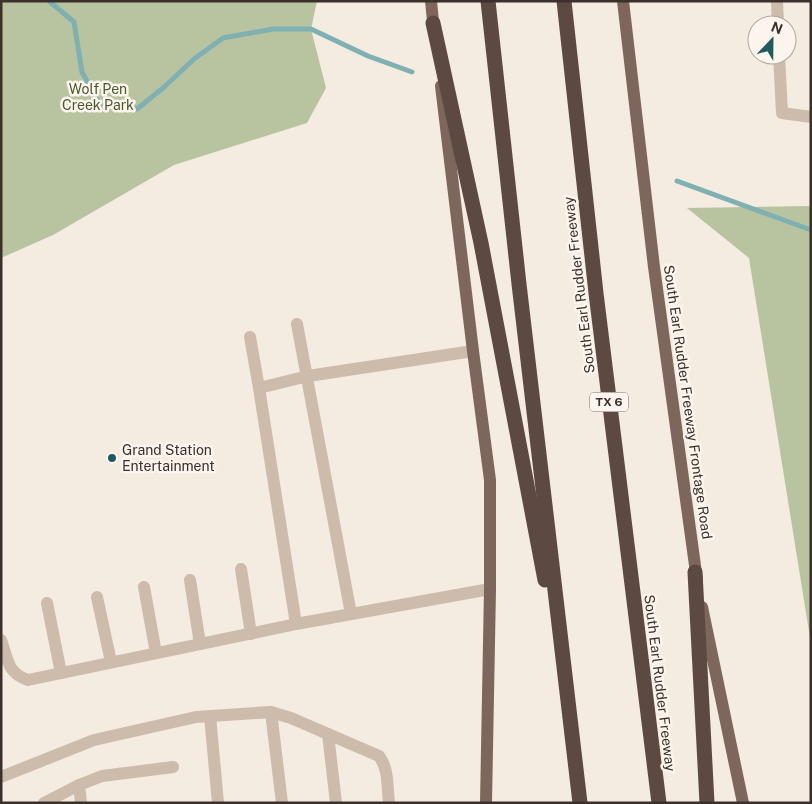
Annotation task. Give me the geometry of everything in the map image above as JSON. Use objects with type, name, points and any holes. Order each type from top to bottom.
[{"type":"highway","points":[[488,1],[580,803]]},
{"type":"highway","name":"South Earl Rudder Freeway","points":[[564,1],[597,302],[659,803]]},
{"type":"highway","points":[[433,23],[481,243],[569,711]]},
{"type":"highway","points":[[695,572],[707,803]]},
{"type":"main road","points":[[430,1],[490,480],[486,803]]},
{"type":"main road","name":"South Earl Rudder Freeway Frontage Road","points":[[622,1],[654,266],[695,572],[743,803]]},
{"type":"lane","points":[[776,1],[777,15]]},
{"type":"lane","points":[[780,65],[782,113],[811,117]]},
{"type":"lane","points":[[297,324],[352,614]]},
{"type":"lane","points":[[250,337],[296,624]]},
{"type":"lane","points":[[259,388],[308,376],[473,351]]},
{"type":"lane","points":[[241,569],[251,634]]},
{"type":"lane","points":[[190,580],[200,644]]},
{"type":"lane","points":[[144,587],[156,653]]},
{"type":"lane","points":[[1,640],[12,672],[28,680],[296,624],[490,590]]},
{"type":"lane","points":[[97,597],[111,662]]},
{"type":"lane","points":[[48,603],[61,673]]},
{"type":"lane","points":[[271,712],[282,803]]},
{"type":"lane","points":[[1,777],[94,740],[196,717],[271,712],[291,718],[379,756],[384,762],[386,770],[389,803]]},
{"type":"lane","points":[[210,716],[218,803]]},
{"type":"lane","points":[[328,734],[336,803]]},
{"type":"lane","points":[[44,803],[79,785],[102,776],[173,767]]},
{"type":"lane","points":[[79,785],[81,803]]},
{"type":"green space","name":"Wolf Pen Creek Park","points":[[1,1],[317,1],[311,29],[326,88],[307,123],[174,165],[53,235],[1,258]]},
{"type":"green space","points":[[811,206],[811,644],[749,258],[687,208]]},
{"type":"waterway","points":[[49,1],[74,22],[82,72],[99,103],[137,109],[194,59],[223,38],[273,29],[311,29],[368,56],[412,72]]},
{"type":"waterway","points":[[677,181],[811,230]]},
{"type":"place","name":"Grand Station Entertainment","points":[[112,458]]}]
